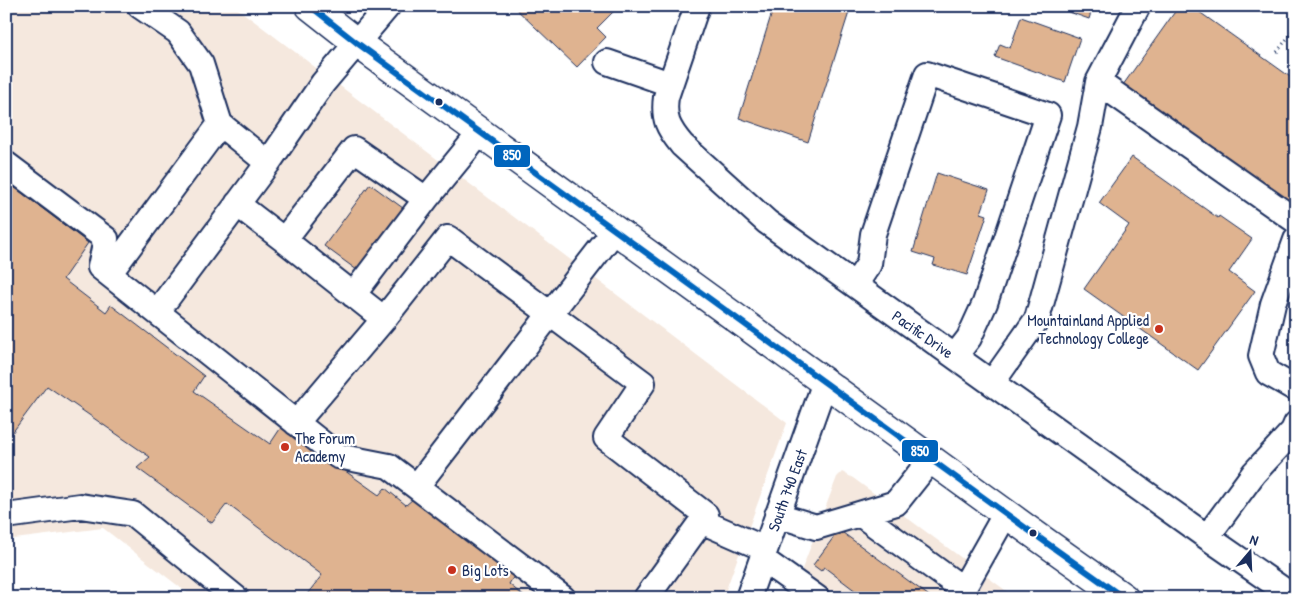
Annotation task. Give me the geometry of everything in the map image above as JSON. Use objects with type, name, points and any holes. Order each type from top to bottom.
[{"type":"main road","points":[[310,6],[357,43],[1006,513],[1111,594]]},
{"type":"street","points":[[140,6],[178,32],[201,64],[220,124],[268,163]]},
{"type":"street","points":[[157,312],[268,163],[323,83],[388,6]]},
{"type":"street","name":"Pacific Drive","points":[[696,6],[670,84],[664,110],[672,133],[682,145],[767,222],[1295,598]]},
{"type":"street","points":[[992,383],[1037,319],[1090,127],[1098,82],[1138,6]]},
{"type":"street","points":[[606,62],[670,84]]},
{"type":"street","points":[[855,285],[869,264],[873,234],[928,74],[1048,115],[985,303],[969,338],[955,356]]},
{"type":"street","points":[[1098,82],[1296,221]]},
{"type":"street","points":[[109,274],[220,124]]},
{"type":"street","points":[[353,295],[480,132]]},
{"type":"street","points":[[284,240],[354,149],[426,200]]},
{"type":"street","points":[[6,164],[106,239],[100,267],[338,456],[389,466],[563,598]]},
{"type":"street","points":[[237,204],[384,319]]},
{"type":"street","points":[[417,486],[615,230]]},
{"type":"street","points":[[296,423],[384,319],[448,238],[643,383],[606,438],[706,515],[646,598]]},
{"type":"street","points":[[1296,240],[1273,304],[1261,356],[1268,373],[1296,389]]},
{"type":"street","name":"South 740 East","points":[[748,598],[825,382]]},
{"type":"street","points":[[1207,537],[1254,473],[1293,431],[1296,424]]},
{"type":"street","points":[[778,515],[816,527],[896,503],[931,459]]},
{"type":"street","points":[[6,516],[80,506],[133,514],[236,598]]},
{"type":"street","points":[[860,514],[961,594],[1006,513]]},
{"type":"street","points":[[701,522],[764,554],[818,598]]},
{"type":"path","points":[[1277,52],[1296,27]]},
{"type":"shaded area","points":[[6,6],[234,6],[787,423],[723,598],[194,598],[103,528],[6,540]]},
{"type":"shaded area","points":[[842,472],[853,478],[1016,598],[791,598],[837,477]]},
{"type":"building","points":[[513,6],[608,6],[614,11],[597,28],[606,37],[577,67]]},
{"type":"building","points":[[774,6],[851,6],[808,142],[739,118]]},
{"type":"building","points":[[1052,6],[1093,6],[1089,19]]},
{"type":"building","points":[[1179,6],[1191,6],[1296,81],[1296,209],[1123,85]]},
{"type":"building","points":[[1021,17],[1080,38],[1065,82],[995,57],[1000,44],[1010,48]]},
{"type":"building","points":[[1132,157],[1218,218],[1219,216],[1252,239],[1229,272],[1255,291],[1198,370],[1084,289],[1129,225],[1099,203]]},
{"type":"building","points":[[937,173],[989,190],[981,213],[987,215],[967,275],[933,265],[935,259],[913,252]]},
{"type":"building","points":[[6,181],[88,243],[63,279],[106,312],[111,305],[204,376],[194,391],[270,444],[282,426],[379,495],[385,488],[406,505],[413,499],[514,576],[509,584],[526,598],[304,598],[322,575],[227,504],[212,523],[137,468],[150,457],[47,386],[6,441]]},
{"type":"building","points":[[370,184],[407,211],[361,273],[324,246]]},
{"type":"building","points":[[839,530],[932,598],[865,598],[824,567],[821,571],[813,565]]},
{"type":"transit line","name":"850","points":[[310,6],[357,43],[1124,598]]},
{"type":"place","name":"Mountainland Applied Technology College","points":[[1159,329]]},
{"type":"place","name":"The Forum Academy","points":[[285,447]]},
{"type":"place","name":"Big Lots","points":[[452,570]]}]
